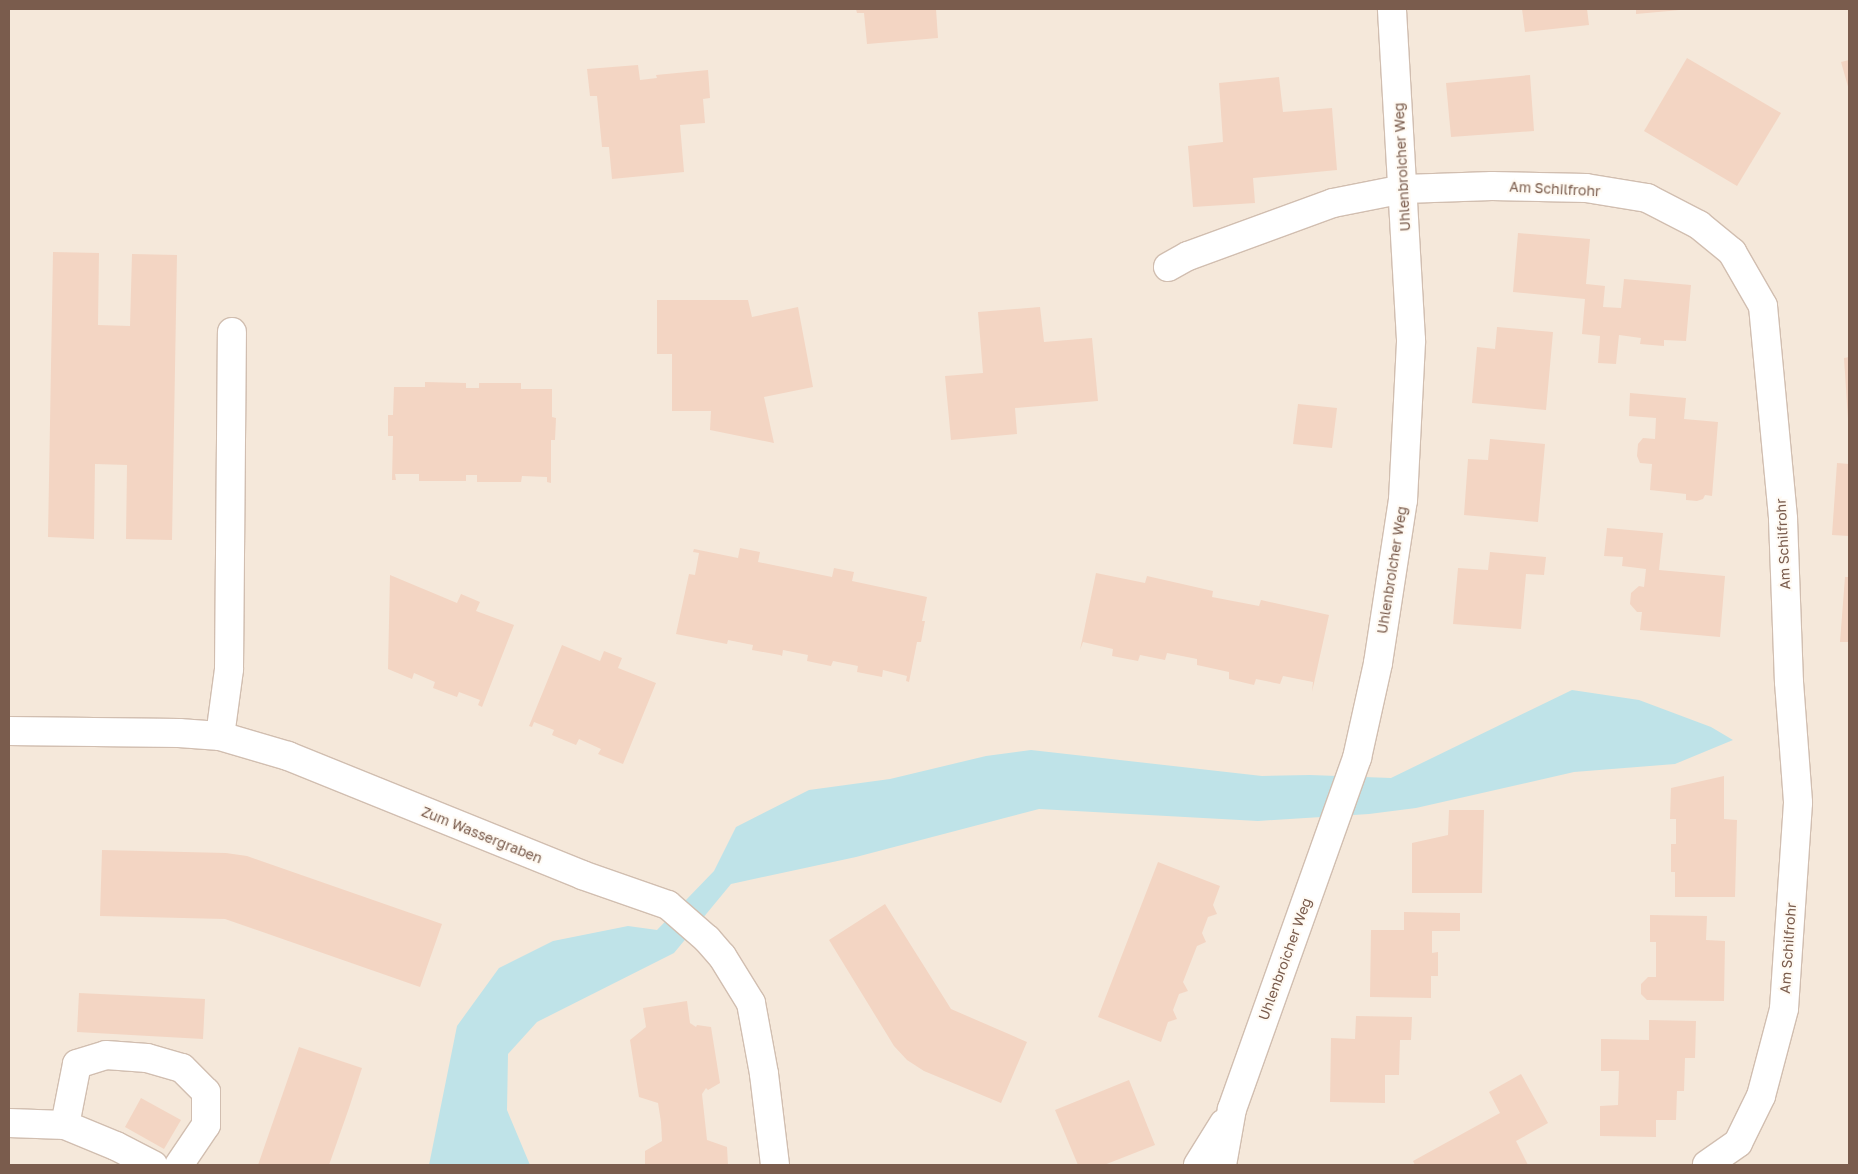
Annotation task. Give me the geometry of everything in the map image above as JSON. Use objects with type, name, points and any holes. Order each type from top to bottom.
[{"type":"street","name":"Uhlenbroicher Weg","points":[[1222,1165],[1232,1108],[1357,758],[1378,663],[1403,500],[1411,340],[1404,189],[1392,9]]},
{"type":"street","name":"Am Schilfrohr","points":[[1168,267],[1188,256],[1333,203],[1404,189],[1492,186],[1586,188],[1647,198],[1699,224],[1732,252],[1763,306],[1783,519],[1788,682],[1798,813],[1784,1009],[1762,1096],[1738,1143],[1707,1165]]},
{"type":"street","points":[[220,736],[230,669],[232,332]]},
{"type":"street","name":"Zum Wassergraben","points":[[9,731],[179,733],[220,736],[288,756],[582,875],[668,905],[707,939],[722,956],[751,1003],[764,1074],[775,1165]]},
{"type":"street","points":[[65,1125],[77,1064],[106,1055],[147,1058],[182,1068],[206,1092],[206,1125],[179,1165]]},
{"type":"street","name":"Uhlenbroicher Weg","points":[[1198,1165],[1232,1108]]},
{"type":"street","points":[[9,1123],[65,1125],[116,1146],[153,1165]]},
{"type":"shaded area","points":[[9,9],[1849,9],[1849,1165],[9,1165]]},
{"type":"water","points":[[1572,690],[1639,700],[1711,727],[1733,740],[1675,764],[1574,772],[1416,808],[1369,814],[1258,821],[1039,809],[856,857],[731,884],[674,953],[537,1022],[508,1054],[507,1110],[530,1165],[429,1165],[457,1026],[499,968],[553,941],[628,926],[657,930],[714,871],[736,827],[809,790],[890,779],[986,756],[1031,750],[1262,776],[1310,775],[1391,778]]},
{"type":"building","points":[[856,9],[936,9],[938,38],[867,44],[864,13],[857,13]]},
{"type":"building","points":[[1522,9],[1587,9],[1589,25],[1525,32]]},
{"type":"building","points":[[1636,9],[1680,9],[1680,10],[1636,14]]},
{"type":"building","points":[[1687,58],[1781,113],[1737,186],[1644,131]]},
{"type":"building","points":[[1849,60],[1849,90],[1841,62]]},
{"type":"building","points":[[638,65],[640,80],[657,78],[656,75],[708,70],[710,98],[703,99],[705,123],[680,125],[684,172],[612,179],[609,147],[602,147],[597,96],[590,96],[587,69]]},
{"type":"building","points":[[1530,75],[1534,131],[1451,137],[1446,83]]},
{"type":"building","points":[[1279,77],[1283,112],[1332,108],[1337,170],[1253,178],[1255,203],[1193,207],[1188,146],[1223,142],[1219,83]]},
{"type":"building","points":[[1518,233],[1590,239],[1586,284],[1605,286],[1603,307],[1621,308],[1624,279],[1691,285],[1686,341],[1664,340],[1664,346],[1640,344],[1641,338],[1619,335],[1616,364],[1598,363],[1600,336],[1582,334],[1585,299],[1513,292]]},
{"type":"building","points":[[53,252],[99,253],[98,325],[130,326],[132,254],[177,255],[172,540],[126,539],[127,465],[95,464],[94,539],[48,537]]},
{"type":"building","points":[[657,300],[748,300],[752,317],[798,307],[813,387],[764,397],[774,443],[710,430],[711,411],[672,411],[672,354],[657,354]]},
{"type":"building","points":[[1040,307],[1044,342],[1092,338],[1098,401],[1015,408],[1017,434],[951,440],[945,376],[983,373],[978,312]]},
{"type":"building","points":[[1497,327],[1553,332],[1546,410],[1472,403],[1477,347],[1495,349]]},
{"type":"building","points":[[1849,357],[1849,419],[1848,419],[1844,358]]},
{"type":"building","points":[[425,382],[466,383],[466,388],[479,388],[479,383],[521,383],[521,389],[552,389],[552,417],[556,418],[555,440],[551,440],[551,483],[547,482],[547,477],[522,476],[521,482],[477,482],[477,475],[466,475],[466,481],[419,481],[419,474],[395,474],[396,480],[392,480],[393,436],[388,436],[388,415],[393,415],[394,387],[425,387]]},
{"type":"building","points":[[1630,393],[1686,398],[1684,419],[1718,422],[1712,496],[1705,495],[1703,499],[1697,501],[1686,500],[1686,494],[1650,490],[1652,464],[1640,463],[1637,456],[1638,444],[1643,438],[1655,439],[1656,418],[1629,416]]},
{"type":"building","points":[[1298,404],[1337,408],[1332,448],[1293,444]]},
{"type":"building","points":[[1490,439],[1545,444],[1538,522],[1464,515],[1468,459],[1488,460]]},
{"type":"building","points":[[1837,463],[1849,464],[1849,536],[1832,535]]},
{"type":"building","points":[[1607,528],[1663,533],[1659,570],[1725,576],[1720,637],[1640,630],[1642,612],[1637,612],[1630,604],[1631,593],[1639,586],[1644,587],[1646,569],[1622,566],[1623,557],[1604,556]]},
{"type":"building","points":[[740,548],[760,552],[758,562],[832,577],[834,568],[854,572],[852,581],[927,597],[922,621],[925,621],[921,642],[917,642],[909,682],[906,681],[907,676],[883,670],[882,677],[857,672],[858,666],[833,661],[831,666],[807,661],[808,655],[783,650],[782,656],[752,650],[753,645],[728,640],[727,644],[676,634],[689,574],[695,575],[699,553],[693,552],[694,549],[738,558]]},
{"type":"building","points":[[1490,552],[1546,557],[1544,575],[1526,574],[1521,629],[1453,624],[1458,568],[1488,570]]},
{"type":"building","points":[[1096,573],[1145,583],[1147,576],[1213,591],[1212,597],[1259,606],[1261,600],[1329,615],[1312,692],[1313,682],[1283,676],[1280,684],[1256,679],[1254,685],[1229,679],[1229,672],[1197,665],[1197,659],[1167,653],[1165,660],[1140,655],[1138,661],[1112,656],[1113,649],[1083,642],[1080,650]]},
{"type":"building","points":[[390,575],[457,603],[461,594],[480,602],[476,611],[514,625],[482,707],[478,705],[480,700],[459,692],[457,697],[433,688],[435,682],[414,673],[412,679],[388,669]]},
{"type":"building","points":[[1845,577],[1849,577],[1849,642],[1840,642]]},
{"type":"building","points":[[562,645],[600,661],[604,651],[622,658],[618,668],[656,683],[623,764],[598,754],[601,749],[579,739],[576,745],[552,735],[554,730],[534,722],[532,727],[529,726]]},
{"type":"building","points":[[1724,776],[1724,819],[1737,820],[1735,897],[1675,897],[1675,872],[1671,872],[1671,844],[1676,844],[1676,819],[1670,819],[1671,788]]},
{"type":"building","points":[[1449,810],[1484,810],[1482,893],[1412,893],[1412,843],[1448,835]]},
{"type":"building","points":[[102,850],[226,853],[247,856],[442,924],[420,987],[225,919],[100,916]]},
{"type":"building","points":[[1158,862],[1220,886],[1213,905],[1217,914],[1208,917],[1202,933],[1206,942],[1197,946],[1183,982],[1188,991],[1179,994],[1173,1010],[1177,1019],[1168,1022],[1161,1042],[1098,1017]]},
{"type":"building","points":[[885,904],[951,1009],[1027,1042],[1001,1103],[924,1071],[907,1060],[894,1046],[829,940]]},
{"type":"building","points":[[1404,912],[1460,913],[1460,931],[1432,931],[1432,953],[1438,952],[1438,976],[1431,976],[1431,998],[1370,997],[1371,930],[1404,930]]},
{"type":"building","points":[[1650,915],[1707,916],[1706,940],[1725,941],[1724,1001],[1647,1000],[1641,994],[1641,984],[1648,977],[1656,977],[1656,942],[1650,942]]},
{"type":"building","points":[[79,993],[205,999],[203,1039],[77,1032]]},
{"type":"building","points":[[687,1001],[690,1023],[696,1027],[697,1025],[711,1027],[720,1083],[708,1090],[706,1088],[702,1094],[707,1140],[727,1147],[728,1165],[645,1165],[645,1151],[662,1141],[661,1122],[658,1103],[639,1097],[630,1040],[646,1027],[643,1008]]},
{"type":"building","points":[[1356,1016],[1412,1017],[1411,1040],[1400,1040],[1399,1075],[1385,1075],[1385,1103],[1330,1102],[1331,1038],[1355,1039]]},
{"type":"building","points":[[1649,1020],[1696,1021],[1695,1058],[1685,1058],[1684,1091],[1677,1091],[1676,1120],[1656,1120],[1656,1137],[1600,1136],[1600,1106],[1618,1105],[1619,1071],[1601,1071],[1601,1039],[1649,1040]]},
{"type":"building","points":[[299,1047],[362,1068],[349,1108],[329,1165],[258,1165]]},
{"type":"building","points":[[1521,1074],[1548,1123],[1516,1141],[1528,1165],[1415,1165],[1413,1161],[1500,1113],[1489,1092]]},
{"type":"building","points":[[1129,1080],[1155,1145],[1104,1165],[1078,1165],[1055,1110]]},
{"type":"building","points":[[141,1098],[181,1120],[164,1149],[125,1127]]}]
